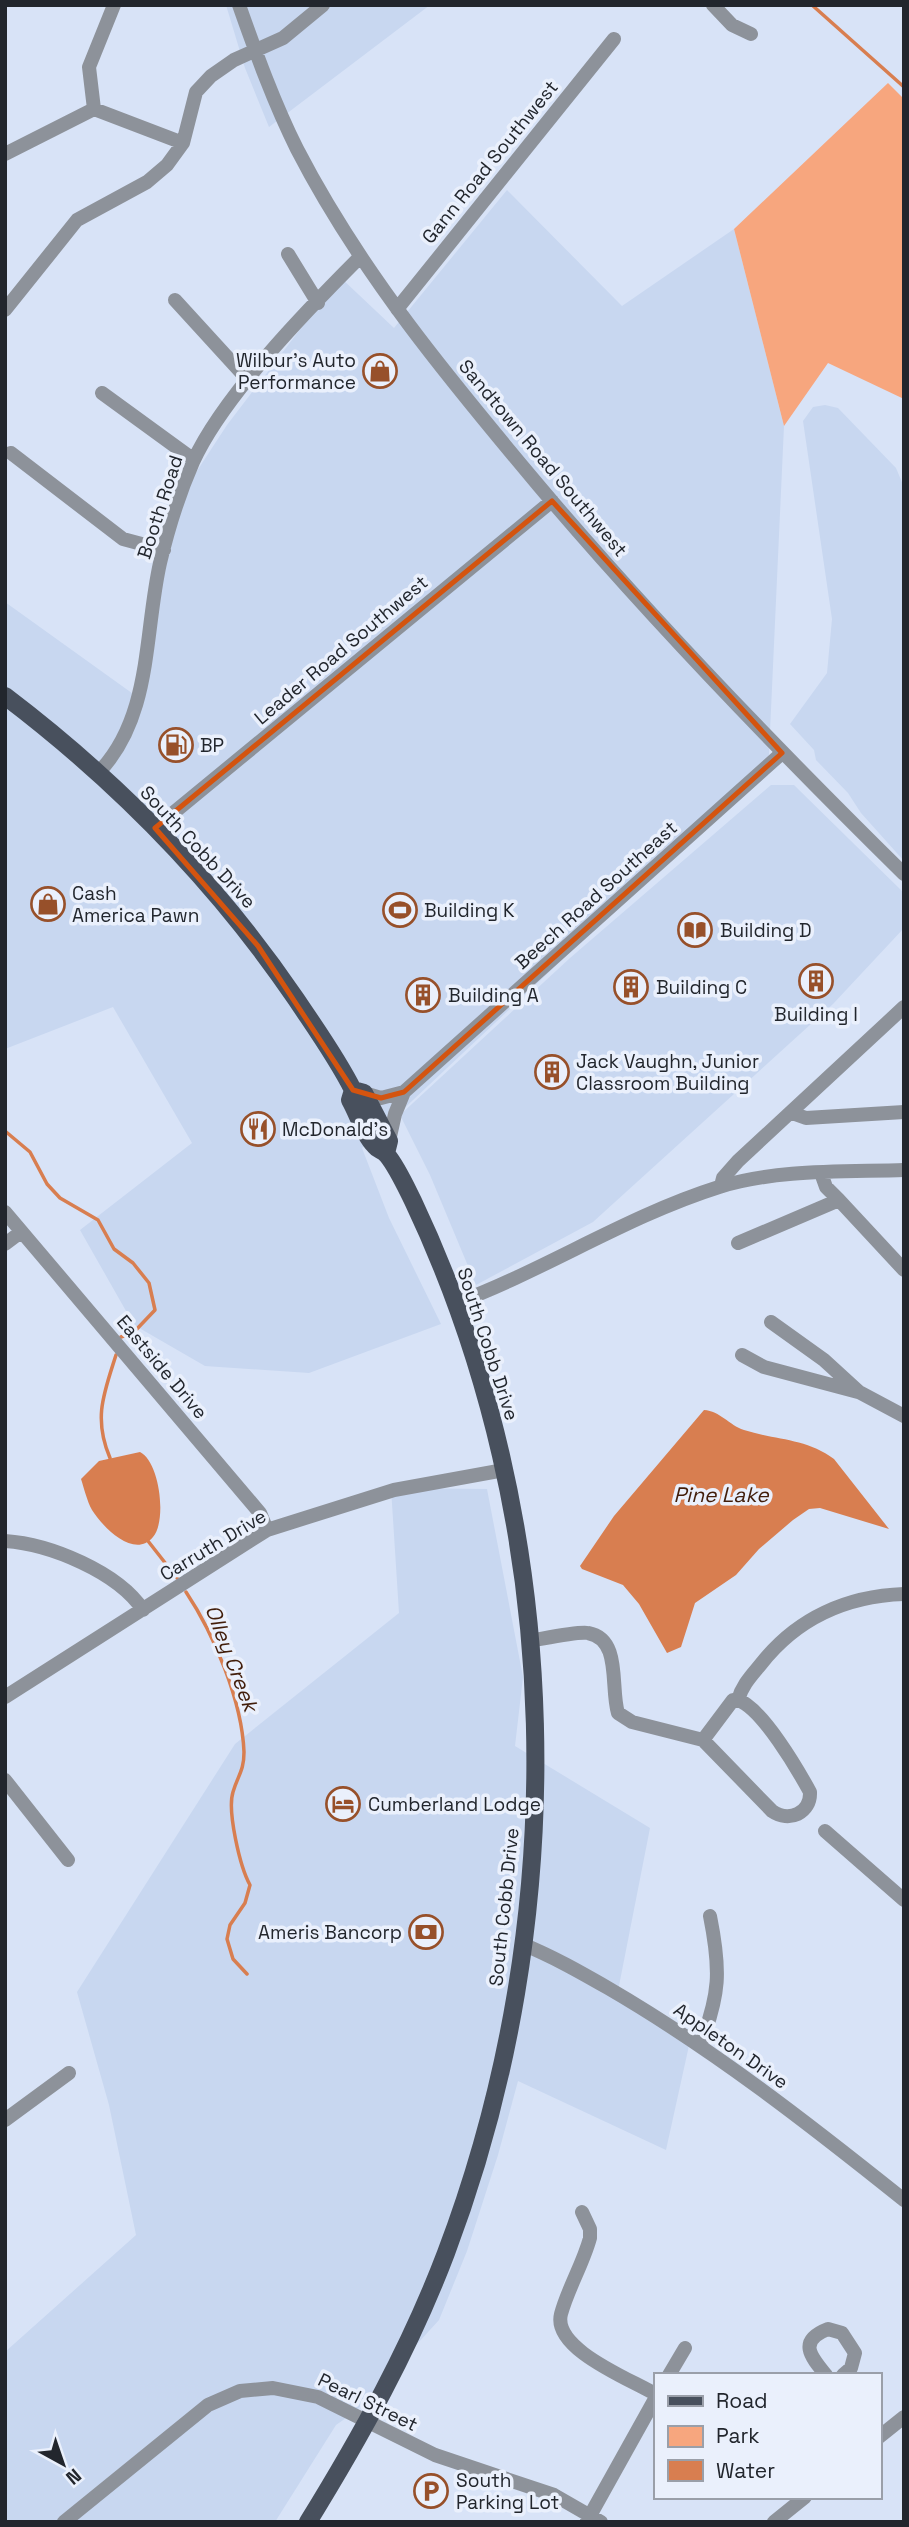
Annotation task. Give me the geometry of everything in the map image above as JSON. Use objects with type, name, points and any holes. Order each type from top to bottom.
[{"type":"main road","name":"South Cobb Drive","points":[[5,696],[98,773],[155,828],[258,946],[358,1091],[350,1100],[376,1148],[387,1147],[412,1198],[456,1303],[505,1470],[522,1558],[529,1641],[534,1815],[522,1944],[506,2047],[475,2170],[429,2295],[368,2422],[308,2522]]},
{"type":"street","points":[[94,109],[89,67],[114,5]]},
{"type":"street","name":"Sandtown Road Southwest","points":[[239,5],[255,51],[296,147],[360,257],[397,309],[463,395],[686,654],[904,874]]},
{"type":"street","points":[[5,310],[77,220],[147,182],[167,165],[183,143],[196,92],[218,71],[283,38],[323,5]]},
{"type":"street","points":[[713,5],[732,25],[751,34]]},
{"type":"street","name":"Gann Road Southwest","points":[[397,309],[614,39]]},
{"type":"street","points":[[5,154],[94,109],[183,143]]},
{"type":"street","points":[[288,254],[318,303]]},
{"type":"street","name":"Booth Road","points":[[98,773],[121,745],[133,715],[141,688],[164,550],[194,460],[248,381],[360,257]]},
{"type":"street","points":[[175,300],[248,381]]},
{"type":"street","points":[[102,393],[194,460]]},
{"type":"street","points":[[11,453],[123,539],[164,550]]},
{"type":"street","name":"Leader Road Southwest","points":[[155,828],[552,501]]},
{"type":"street","name":"Beech Road Southeast","points":[[387,1147],[395,1114],[404,1092],[782,753]]},
{"type":"street","points":[[721,1186],[723,1178],[738,1161],[904,1007]]},
{"type":"street","points":[[358,1091],[381,1098],[404,1092]]},
{"type":"street","points":[[792,1113],[806,1118],[904,1112]]},
{"type":"street","points":[[456,1303],[654,1212],[721,1186],[821,1173],[904,1170]]},
{"type":"street","points":[[821,1173],[826,1187],[904,1270]]},
{"type":"street","points":[[738,1243],[839,1200]]},
{"type":"street","name":"Eastside Drive","points":[[5,1212],[260,1513],[267,1530]]},
{"type":"street","points":[[5,1244],[21,1232]]},
{"type":"street","points":[[771,1322],[824,1360],[859,1392]]},
{"type":"street","points":[[742,1355],[764,1367],[859,1392],[904,1416]]},
{"type":"street","name":"Carruth Drive","points":[[5,1697],[267,1530],[394,1490],[505,1470]]},
{"type":"street","points":[[5,1541],[30,1544],[71,1558],[129,1592],[143,1610]]},
{"type":"street","points":[[738,1700],[741,1689],[765,1659],[794,1630],[814,1616],[858,1598],[904,1594]]},
{"type":"street","points":[[529,1641],[586,1632],[600,1637],[610,1647],[618,1713],[632,1722],[703,1740],[782,1818],[790,1818],[811,1798],[806,1784],[758,1715],[738,1700],[733,1700],[703,1740]]},
{"type":"street","points":[[5,1780],[68,1860]]},
{"type":"street","points":[[825,1831],[904,1900]]},
{"type":"street","points":[[700,2046],[718,1984],[718,1955],[710,1916]]},
{"type":"street","name":"Appleton Drive","points":[[522,1944],[547,1954],[632,2002],[700,2046],[904,2200]]},
{"type":"street","points":[[5,2120],[69,2073]]},
{"type":"street","points":[[582,2212],[590,2229],[590,2238],[561,2312],[560,2327],[574,2348],[654,2393]]},
{"type":"street","points":[[824,2373],[809,2354],[809,2347],[814,2337],[828,2329],[842,2333],[855,2353],[851,2368],[845,2373]]},
{"type":"street","points":[[670,2373],[685,2348]]},
{"type":"street","name":"Pearl Street","points":[[64,2522],[208,2405],[240,2391],[273,2388],[301,2391],[435,2455],[554,2496],[593,2519]]},
{"type":"street","points":[[593,2519],[654,2401]]},
{"type":"street","points":[[881,2435],[904,2417]]},
{"type":"street","points":[[774,2522],[803,2499]]},
{"type":"highlighted area","points":[[552,501],[782,753],[404,1092],[381,1098],[353,1090],[258,946],[155,828]]},
{"type":"shaded area","points":[[226,5],[430,5],[269,127],[245,68]]},
{"type":"shaded area","points":[[507,190],[622,306],[734,229],[784,426],[768,775],[614,911],[362,1148],[389,1218],[441,1324],[309,1373],[205,1366],[134,1325],[80,1230],[192,1143],[113,1007],[5,1049],[5,602],[136,696],[176,503],[227,425],[340,277],[394,328]]},
{"type":"shaded area","points":[[825,405],[838,408],[896,468],[904,487],[904,861],[861,813],[848,793],[816,760],[814,750],[790,724],[827,673],[832,619],[803,421],[813,407]]},
{"type":"shaded area","points":[[771,785],[794,785],[904,893],[904,928],[833,1004],[593,1222],[476,1285],[430,1175],[400,1115],[570,958]]},
{"type":"shaded area","points":[[391,1488],[487,1489],[523,1677],[515,1746],[650,1828],[617,1996],[690,2041],[666,2150],[518,2081],[498,2155],[467,2251],[439,2320],[356,2411],[336,2425],[275,2522],[5,2522],[5,2352],[136,2235],[109,2105],[77,1992],[235,1744],[399,1613]]},
{"type":"green space","points":[[888,83],[904,99],[904,399],[828,363],[784,426],[734,229]]},
{"type":"water","name":"Pine Lake","points":[[704,1410],[715,1413],[744,1430],[801,1443],[834,1459],[889,1529],[820,1508],[809,1509],[759,1549],[736,1575],[695,1603],[681,1647],[667,1653],[639,1604],[623,1585],[580,1566],[614,1516]]},
{"type":"water","points":[[140,1452],[147,1458],[157,1479],[160,1518],[153,1537],[137,1545],[119,1538],[97,1517],[90,1506],[81,1479],[99,1461]]},
{"type":"waterway","points":[[812,5],[904,87]]},
{"type":"waterway","name":"Olley Creek","points":[[5,1131],[30,1152],[47,1184],[60,1198],[98,1220],[114,1249],[133,1263],[149,1283],[155,1310],[134,1332],[121,1337]]},
{"type":"waterway","name":"Olley Creek","points":[[110,1458],[101,1418],[104,1394],[116,1355]]},
{"type":"waterway","name":"Olley Creek","points":[[148,1541],[177,1578]]},
{"type":"waterway","name":"Olley Creek","points":[[186,1592],[207,1628],[225,1669],[242,1732],[244,1758],[233,1792],[232,1812],[239,1853],[250,1885],[245,1903],[230,1925],[227,1939],[233,1959],[247,1974]]},
{"type":"place","name":"Wilbur's Auto Performance","points":[[380,371]]},
{"type":"place","name":"BP","points":[[176,745]]},
{"type":"place","name":"Cash America Pawn","points":[[48,904]]},
{"type":"place","name":"Building K","points":[[400,910]]},
{"type":"place","name":"Building D","points":[[695,930]]},
{"type":"place","name":"Building I","points":[[816,981]]},
{"type":"place","name":"Building C","points":[[631,987]]},
{"type":"place","name":"Building A","points":[[423,995]]},
{"type":"place","name":"Jack Vaughn, Junior Classroom Building","points":[[552,1072]]},
{"type":"place","name":"McDonald's","points":[[258,1129]]},
{"type":"place","name":"Cumberland Lodge","points":[[343,1804]]},
{"type":"place","name":"Ameris Bancorp","points":[[426,1932]]},
{"type":"place","name":"South Parking Lot","points":[[431,2491]]}]
